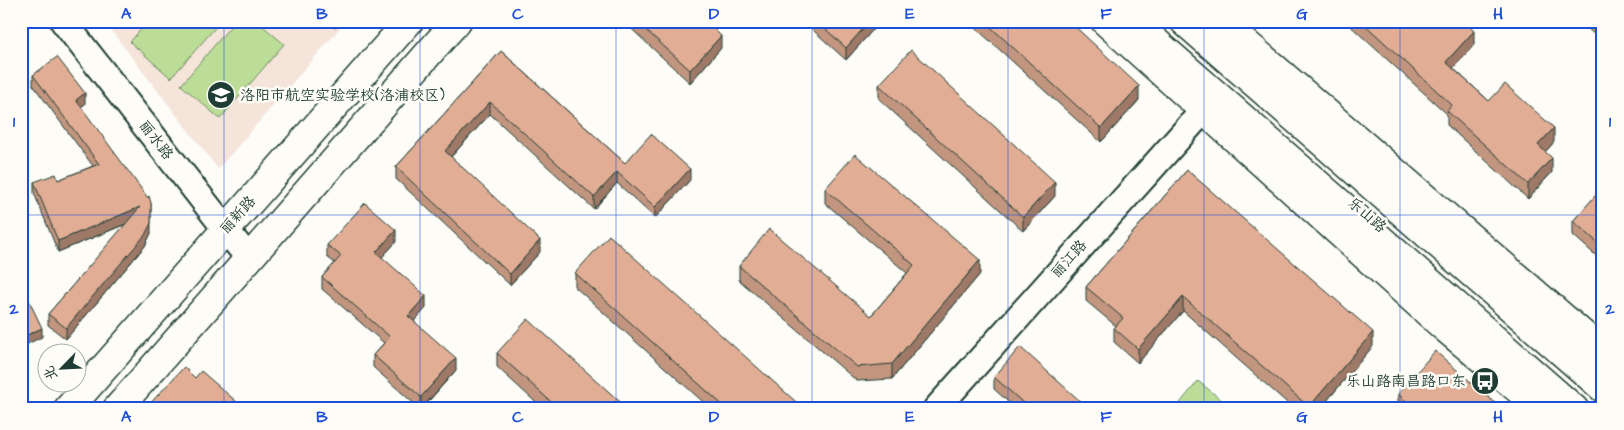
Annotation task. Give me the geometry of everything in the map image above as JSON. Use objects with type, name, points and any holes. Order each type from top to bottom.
[{"type":"main road","name":"丽新路","points":[[68,409],[409,21]]},
{"type":"main road","points":[[117,409],[457,21]]},
{"type":"main road","name":"乐山路","points":[[1105,21],[1443,326],[1542,409]]},
{"type":"main road","points":[[1132,21],[1574,409]]},
{"type":"main road","name":"乐山路","points":[[1147,21],[1222,90],[1587,409]]},
{"type":"main road","name":"乐山路","points":[[1170,21],[1603,399]]},
{"type":"main road","points":[[1184,21],[1603,388]]},
{"type":"main road","points":[[1220,21],[1603,352]]},
{"type":"street","name":"丽水路","points":[[63,21],[249,259]]},
{"type":"street","name":"丽江路","points":[[936,409],[1203,111]]},
{"type":"shaded area","name":"洛阳市航空实验学校(洛浦校区)","points":[[104,21],[346,21],[218,169]]},
{"type":"green space","points":[[148,21],[221,21],[171,78],[130,42]]},
{"type":"green space","points":[[235,21],[257,21],[284,44],[220,119],[181,85]]},
{"type":"green space","points":[[1198,381],[1233,409],[1187,409],[1180,403]]},
{"type":"building","points":[[636,21],[706,21],[721,36],[690,70]]},
{"type":"building","points":[[817,21],[870,21],[846,48]]},
{"type":"building","points":[[984,21],[1069,21],[1139,86],[1101,128]]},
{"type":"building","points":[[1361,21],[1464,21],[1474,31],[1446,62],[1489,101],[1505,84],[1554,128],[1538,145],[1552,158],[1528,184],[1447,111],[1452,105]]},
{"type":"building","points":[[1593,21],[1603,21],[1603,30]]},
{"type":"building","points":[[911,50],[1055,182],[1023,217],[879,85]]},
{"type":"building","points":[[501,51],[625,163],[651,134],[690,169],[655,207],[617,172],[594,197],[490,102],[445,151],[540,240],[510,274],[396,167]]},
{"type":"building","points":[[57,57],[85,93],[76,100],[148,198],[149,196],[151,203],[151,223],[145,235],[66,328],[48,314],[140,207],[58,241],[34,182],[56,174],[58,180],[99,164],[33,75]]},
{"type":"building","points":[[855,154],[980,260],[892,364],[857,367],[739,266],[769,229],[871,316],[914,265],[825,189]]},
{"type":"building","points":[[1187,170],[1373,332],[1309,407],[1183,297],[1138,349],[1114,328],[1123,318],[1086,287]]},
{"type":"building","points":[[1603,189],[1603,247],[1573,221]]},
{"type":"building","points":[[365,203],[396,230],[376,252],[426,296],[408,316],[456,358],[421,397],[373,355],[390,337],[322,277],[341,256],[327,245]]},
{"type":"building","points":[[609,235],[804,409],[727,409],[575,273]]},
{"type":"building","points":[[21,287],[42,328],[21,338]]},
{"type":"building","points":[[528,319],[628,409],[559,409],[497,353]]},
{"type":"building","points":[[1020,347],[1089,409],[1030,409],[994,377]]},
{"type":"building","points":[[1435,351],[1502,409],[1415,409],[1398,394]]},
{"type":"building","points":[[184,367],[195,378],[201,371],[245,409],[145,409]]},
{"type":"place","name":"洛阳市航空实验学校(洛浦校区)","points":[[221,95]]},
{"type":"place","name":"乐山路南昌路口东","points":[[1485,381]]}]
